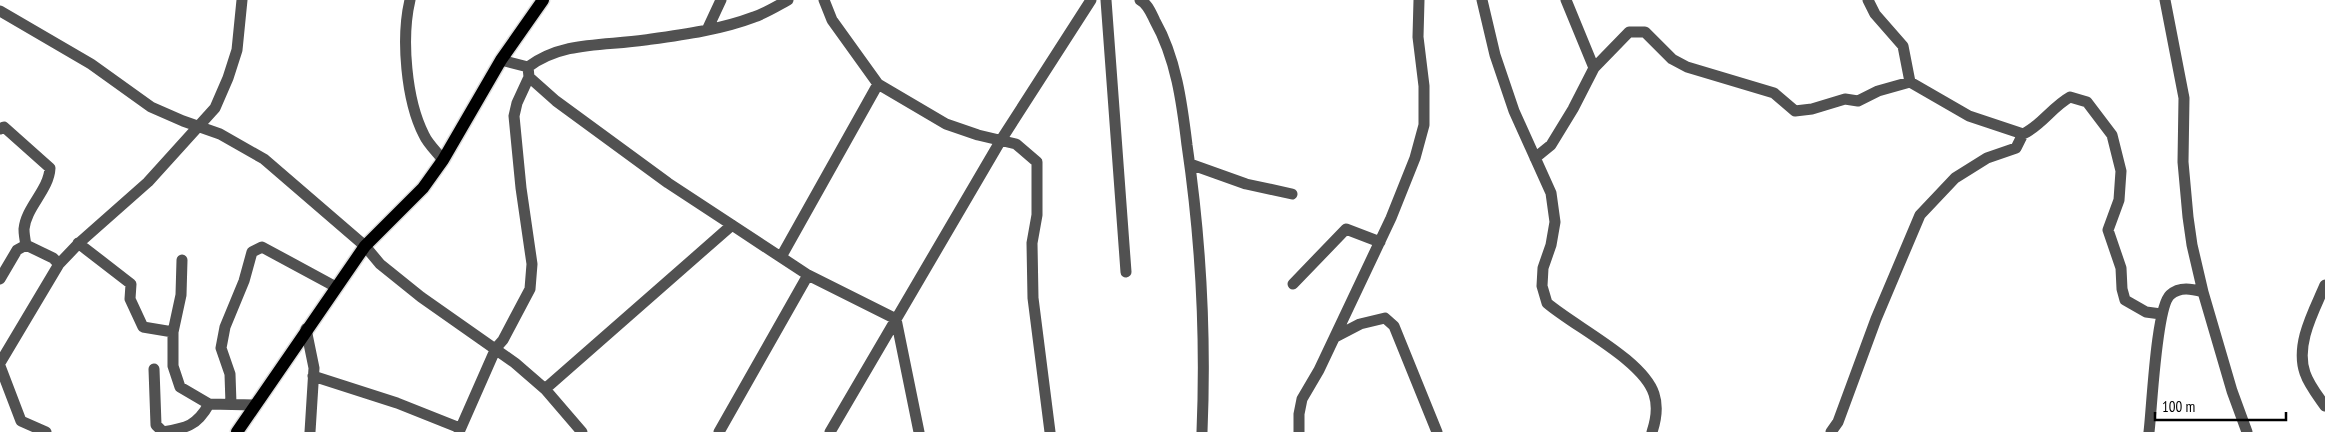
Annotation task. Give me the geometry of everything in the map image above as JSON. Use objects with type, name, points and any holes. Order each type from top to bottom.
[{"type":"main road","points":[[237,432],[306,329],[365,246],[423,188],[443,160],[501,60],[543,0]]},
{"type":"street","points":[[43,432],[21,421],[0,365],[58,264],[148,182],[215,108],[228,78],[237,50],[242,0]]},
{"type":"street","points":[[410,0],[405,20],[409,88],[424,136],[443,160]]},
{"type":"street","points":[[707,30],[721,0]]},
{"type":"street","points":[[313,376],[397,403],[460,430],[496,348],[503,340],[530,289],[532,264],[521,188],[514,116],[528,72],[542,56],[559,50],[643,41],[707,30],[755,17],[788,0]]},
{"type":"street","points":[[824,0],[832,20],[878,84],[946,124],[978,136],[1016,144],[1037,162],[1037,215],[1032,243],[1033,298],[1050,432]]},
{"type":"street","points":[[830,432],[1001,140],[1090,0]]},
{"type":"street","points":[[1106,0],[1126,272]]},
{"type":"street","points":[[1140,0],[1145,3],[1161,31],[1172,60],[1183,115],[1194,192],[1204,354],[1202,432]]},
{"type":"street","points":[[1300,432],[1299,414],[1302,399],[1335,337],[1380,242],[1415,158],[1424,125],[1424,86],[1418,37],[1419,0]]},
{"type":"street","points":[[1482,0],[1495,55],[1514,111],[1550,193],[1555,222],[1551,245],[1543,268],[1542,286],[1547,303],[1643,372],[1654,394],[1656,417],[1652,432]]},
{"type":"street","points":[[1566,0],[1594,68]]},
{"type":"street","points":[[1868,0],[1875,14],[1903,46],[1910,82]]},
{"type":"street","points":[[2165,0],[2184,98],[2183,162],[2192,246],[2203,292],[2232,391],[2248,432]]},
{"type":"street","points":[[0,11],[92,64],[151,107],[220,134],[264,159],[365,246],[380,264],[414,292],[473,335],[496,348],[545,389],[582,432]]},
{"type":"street","points":[[1535,158],[1551,146],[1594,68],[1629,32],[1645,32],[1672,59],[1687,67],[1774,93],[1795,111],[1812,109],[1845,99],[1858,101],[1878,91],[1910,82],[1969,116],[2023,134]]},
{"type":"street","points":[[501,60],[528,72],[556,101],[668,183],[732,226],[808,275],[896,319]]},
{"type":"street","points":[[781,257],[878,84]]},
{"type":"street","points":[[1831,432],[1838,422],[1876,319],[1920,215],[1956,178],[1987,158],[2016,148],[2023,134],[2031,130],[2057,104],[2070,97],[2088,102],[2112,134],[2121,171],[2119,200],[2108,230],[2120,268],[2122,289],[2126,300],[2146,312],[2161,314]]},
{"type":"street","points":[[0,129],[4,127],[50,168],[50,177],[37,197],[24,228],[26,245]]},
{"type":"street","points":[[1190,164],[1246,184],[1292,194]]},
{"type":"street","points":[[545,389],[732,226]]},
{"type":"street","points":[[1293,284],[1346,230],[1380,242]]},
{"type":"street","points":[[78,244],[131,284],[130,299],[143,327],[173,332]]},
{"type":"street","points":[[26,245],[53,258],[58,264]]},
{"type":"street","points":[[0,280],[17,250],[26,245]]},
{"type":"street","points":[[232,404],[230,374],[221,348],[225,328],[244,281],[252,252],[262,247],[336,287]]},
{"type":"street","points":[[182,260],[181,295],[173,332],[173,366],[180,387],[209,404],[255,405]]},
{"type":"street","points":[[719,432],[808,275]]},
{"type":"street","points":[[2325,285],[2303,344],[2302,358],[2305,373],[2325,406]]},
{"type":"street","points":[[2149,432],[2161,314],[2170,296],[2186,288],[2203,292]]},
{"type":"street","points":[[1335,337],[1360,324],[1386,318],[1394,326],[1437,432]]},
{"type":"street","points":[[896,319],[919,432]]},
{"type":"street","points":[[306,329],[314,368],[310,432]]},
{"type":"street","points":[[154,369],[156,425],[163,432],[191,425],[202,417],[209,404]]}]
